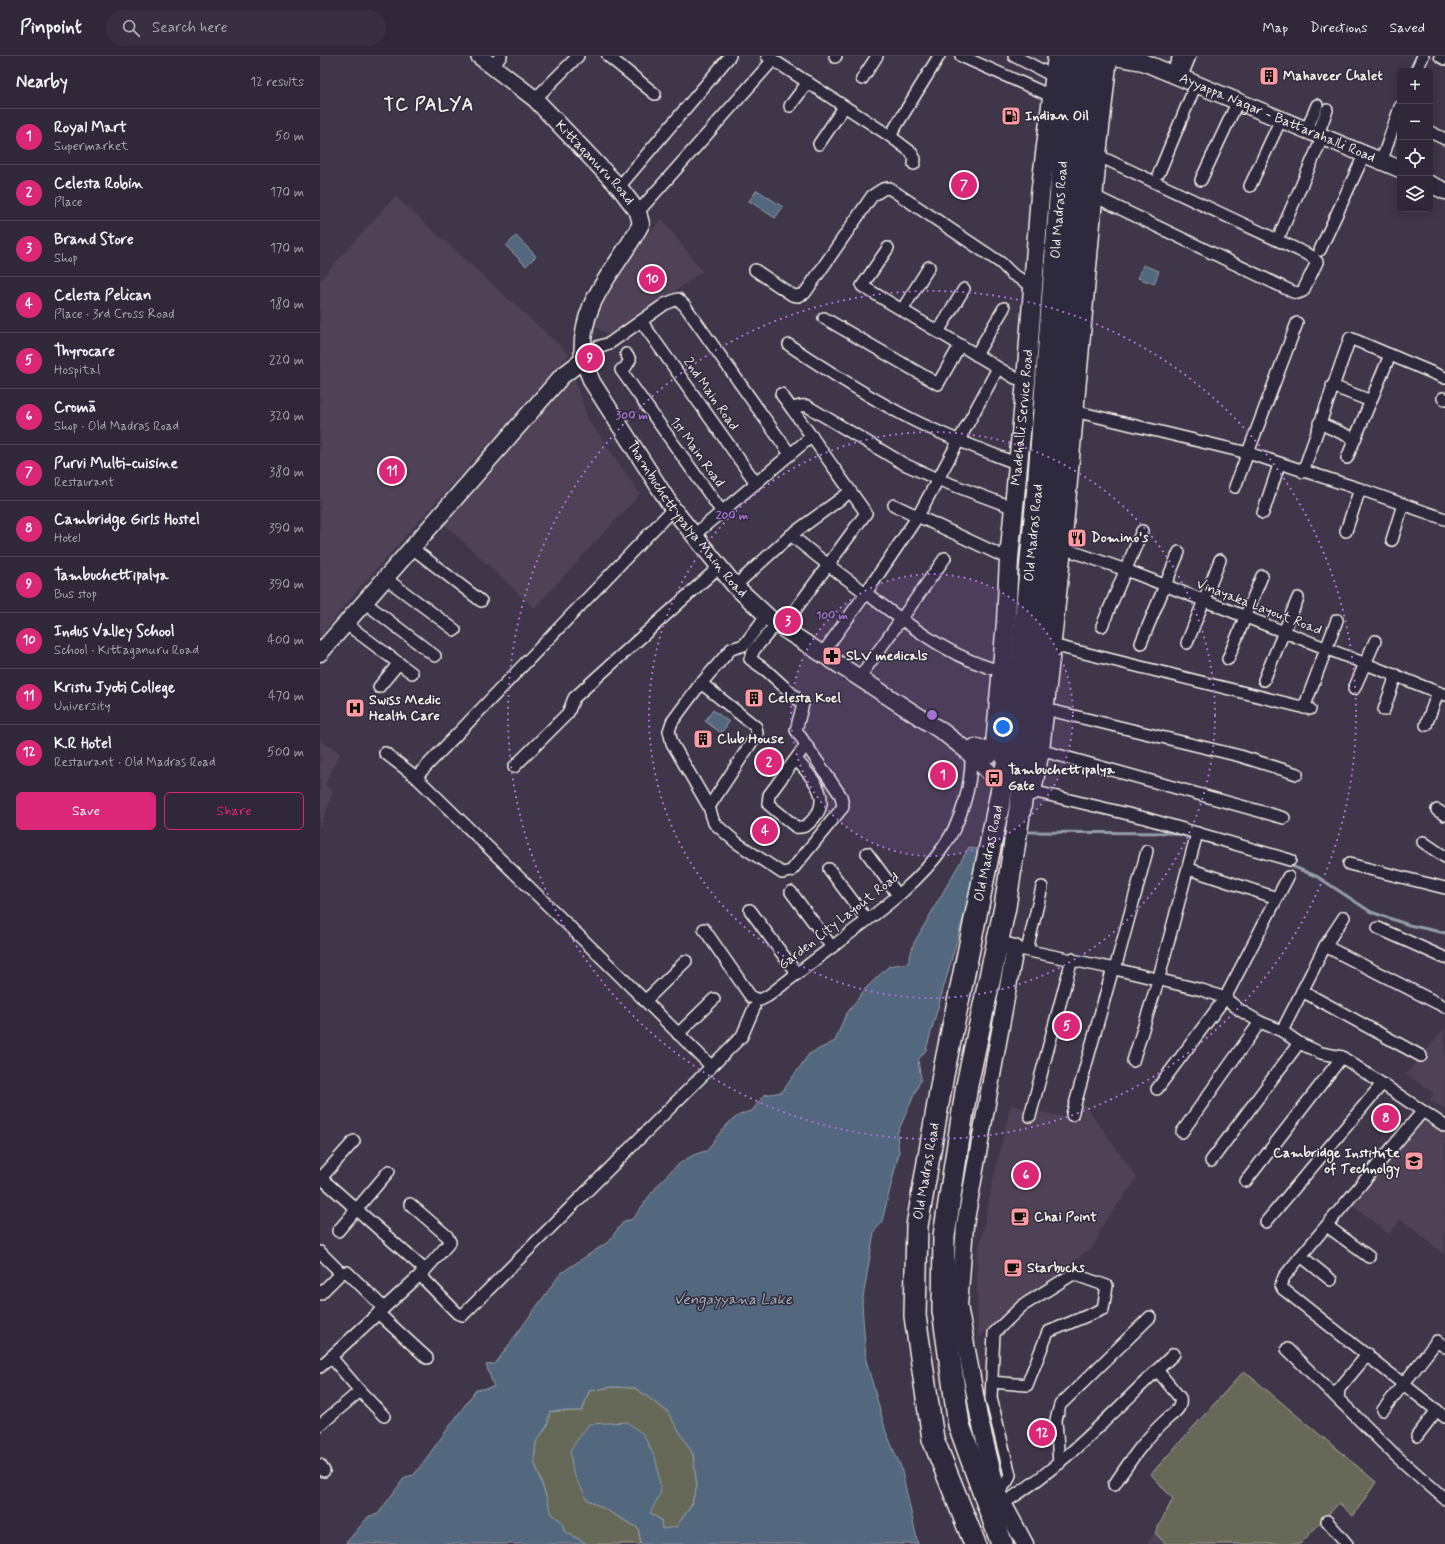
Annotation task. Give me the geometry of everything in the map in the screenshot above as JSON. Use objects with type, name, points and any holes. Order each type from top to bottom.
[{"type":"highway","name":"Old Madras Road","points":[[975,1544],[933,1438],[915,1316],[917,1226],[943,1075],[1003,786],[1018,699],[1039,476],[1071,56]]},
{"type":"highway","name":"Old Madras Road","points":[[1002,1544],[994,1502],[959,1425],[943,1310],[944,1236],[967,1085],[1013,947],[1012,856],[1026,761],[1049,543],[1090,56]]},
{"type":"highway","points":[[999,713],[1018,699]]},
{"type":"main road","name":"Kittaganuru Road","points":[[478,56],[497,61],[619,186],[638,212],[641,224],[633,239],[598,290],[586,319],[581,340],[582,356]]},
{"type":"main road","name":"Madehalli Service Road","points":[[971,754],[973,749],[976,748],[991,754],[994,750],[999,713],[1009,559],[1034,287],[1040,194],[1057,56]]},
{"type":"main road","points":[[1012,856],[1022,836],[1040,750],[1045,709],[1062,548],[1097,155],[1108,56]]},
{"type":"main road","name":"Ayyappa Nagar - Battarahalli Road","points":[[1108,56],[1143,62],[1281,118],[1397,168]]},
{"type":"main road","points":[[1433,185],[1445,191]]},
{"type":"main road","points":[[320,653],[562,376],[582,356]]},
{"type":"main road","name":"Thambuchettypalya Main Road","points":[[582,356],[595,387],[673,509],[735,586],[775,623],[943,732],[971,754],[1003,786]]},
{"type":"main road","points":[[994,1502],[1025,1544]]},
{"type":"street","points":[[535,99],[578,56]]},
{"type":"street","points":[[608,56],[655,94]]},
{"type":"street","points":[[619,186],[730,56]]},
{"type":"street","points":[[862,79],[877,56]]},
{"type":"street","points":[[890,136],[939,56]]},
{"type":"street","points":[[961,56],[1052,96]]},
{"type":"street","points":[[1014,56],[1055,77]]},
{"type":"street","points":[[1176,76],[1179,56]]},
{"type":"street","points":[[1176,76],[1190,56]]},
{"type":"street","points":[[1417,68],[1423,56]]},
{"type":"street","points":[[1440,56],[1445,59]]},
{"type":"street","points":[[638,212],[770,58],[890,136],[911,152],[915,159],[914,164]]},
{"type":"street","points":[[790,106],[808,82]]},
{"type":"street","points":[[1159,173],[1196,84]]},
{"type":"street","points":[[1202,180],[1238,101]]},
{"type":"street","points":[[1316,133],[1317,105]]},
{"type":"street","points":[[819,144],[844,107]]},
{"type":"street","points":[[1281,232],[1316,133],[1327,110]]},
{"type":"street","points":[[1250,186],[1281,118]]},
{"type":"street","points":[[1382,160],[1397,118]]},
{"type":"street","points":[[1433,133],[1445,139]]},
{"type":"street","points":[[1320,250],[1365,153]]},
{"type":"street","points":[[1094,196],[1293,292],[1298,293],[1303,291],[1317,262],[1311,256],[1097,155]]},
{"type":"street","points":[[755,270],[792,295],[798,296],[805,293],[872,196],[883,189],[889,188],[1001,263],[1012,274],[1034,287]]},
{"type":"street","points":[[888,248],[862,286],[1015,378],[1026,381]]},
{"type":"street","points":[[902,310],[929,267]]},
{"type":"street","points":[[938,332],[964,289]]},
{"type":"street","points":[[582,356],[610,344],[665,304],[678,299],[685,306],[790,454]]},
{"type":"street","points":[[976,355],[1004,308]]},
{"type":"street","points":[[824,318],[938,384],[960,345]]},
{"type":"street","name":"2nd Main Road","points":[[641,321],[756,483]]},
{"type":"street","points":[[1235,487],[1298,323]]},
{"type":"street","points":[[1303,472],[1350,338],[1445,378]]},
{"type":"street","points":[[789,345],[845,382],[900,413],[958,440],[1018,464]]},
{"type":"street","name":"1st Main Road","points":[[626,354],[630,360],[625,368],[621,370],[722,512]]},
{"type":"street","points":[[1347,458],[1390,355]]},
{"type":"street","points":[[822,654],[866,594],[918,516],[998,368]]},
{"type":"street","points":[[1332,386],[1372,401]]},
{"type":"street","points":[[750,660],[754,650],[775,623],[828,566],[866,513],[781,394]]},
{"type":"street","points":[[792,410],[800,405],[807,406],[904,464],[937,479],[1014,508]]},
{"type":"street","points":[[1074,411],[1248,453],[1279,465],[1360,489],[1445,519]]},
{"type":"street","points":[[1319,423],[1355,439]]},
{"type":"street","points":[[694,535],[812,436]]},
{"type":"street","points":[[1263,513],[1279,465]]},
{"type":"street","points":[[1346,531],[1360,489]]},
{"type":"street","points":[[735,586],[791,535],[850,492]]},
{"type":"street","points":[[1392,540],[1403,504]]},
{"type":"street","points":[[894,505],[1009,559]]},
{"type":"street","points":[[416,777],[673,509]]},
{"type":"street","points":[[1102,626],[1142,531]]},
{"type":"street","points":[[791,535],[828,566],[902,620],[943,647],[975,664],[1002,670]]},
{"type":"street","points":[[412,548],[481,601]]},
{"type":"street","name":"Vinayaka Layout Road","points":[[1062,548],[1126,570],[1442,694]]},
{"type":"street","points":[[1141,643],[1179,552]]},
{"type":"street","points":[[859,678],[945,558]]},
{"type":"street","points":[[1187,643],[1220,560]]},
{"type":"street","points":[[514,767],[568,713],[574,698],[720,566]]},
{"type":"street","points":[[1228,660],[1262,576]]},
{"type":"street","points":[[385,578],[455,630]]},
{"type":"street","points":[[1264,680],[1298,598]]},
{"type":"street","points":[[364,602],[435,656]]},
{"type":"street","points":[[1052,645],[1307,709],[1326,648],[1337,620]]},
{"type":"street","points":[[346,623],[412,673]]},
{"type":"street","points":[[731,649],[767,671],[803,704],[796,730],[841,796],[843,807],[792,871],[782,873],[737,843],[714,823],[709,807],[672,743],[669,731],[672,722],[701,683],[731,649],[744,644],[775,623]]},
{"type":"street","points":[[1354,689],[1375,641]]},
{"type":"street","points":[[380,687],[399,663]]},
{"type":"street","points":[[1384,710],[1396,675]]},
{"type":"street","points":[[701,683],[756,727],[757,734],[709,807]]},
{"type":"street","points":[[1426,725],[1442,694]]},
{"type":"street","points":[[1045,709],[1240,756],[1297,774]]},
{"type":"street","points":[[796,759],[821,792],[822,802],[818,813],[807,826],[796,827],[768,804],[769,795],[806,744]]},
{"type":"street","points":[[1040,750],[1284,818]]},
{"type":"street","points":[[385,753],[416,777],[711,1066]]},
{"type":"street","name":"Garden City Layout Road","points":[[704,929],[751,997],[756,1000],[760,1000],[768,996],[898,895],[939,853],[952,834],[968,787],[972,765],[971,754]]},
{"type":"street","points":[[1032,791],[1145,818],[1196,837],[1290,860]]},
{"type":"street","points":[[813,819],[825,828]]},
{"type":"street","points":[[1133,1061],[1158,981],[1189,869],[1196,837]]},
{"type":"street","points":[[1423,842],[1445,857]]},
{"type":"street","points":[[1072,1115],[1146,851]]},
{"type":"street","points":[[867,853],[898,895]]},
{"type":"street","points":[[1349,864],[1445,888]]},
{"type":"street","points":[[829,869],[867,920]]},
{"type":"street","points":[[1189,869],[1277,898]]},
{"type":"street","points":[[1157,1089],[1225,998],[1288,877]]},
{"type":"street","points":[[1042,887],[1013,947],[1072,959],[1158,981],[1202,990],[1225,998],[1241,1011],[1260,1022],[1282,1031],[1299,1043],[1321,1053],[1342,1057],[1445,1126]]},
{"type":"street","points":[[791,892],[832,947]]},
{"type":"street","points":[[750,910],[797,974]]},
{"type":"street","points":[[1282,1031],[1325,946],[1344,916]]},
{"type":"street","points":[[1378,928],[1445,958]]},
{"type":"street","points":[[1325,946],[1445,1007]]},
{"type":"street","points":[[1030,1116],[1072,959]]},
{"type":"street","points":[[645,1001],[686,961]]},
{"type":"street","points":[[1302,991],[1421,1056]]},
{"type":"street","points":[[678,1034],[714,999]]},
{"type":"street","points":[[354,1141],[320,1178],[358,1210],[422,1273],[457,1312],[463,1315],[742,1036],[754,1008]]},
{"type":"street","points":[[1182,1132],[1260,1022]]},
{"type":"street","points":[[1211,1161],[1299,1043]]},
{"type":"street","points":[[1246,1181],[1342,1057]]},
{"type":"street","points":[[1266,1222],[1382,1084]]},
{"type":"street","points":[[1417,1436],[1441,1413],[1368,1354],[1283,1289],[1281,1282],[1301,1256],[1422,1112]]},
{"type":"street","points":[[338,1231],[358,1210],[389,1171]]},
{"type":"street","points":[[320,1367],[422,1273],[450,1242],[446,1236],[410,1204]]},
{"type":"street","points":[[1327,1226],[1369,1257]]},
{"type":"street","points":[[320,1252],[341,1273]]},
{"type":"street","points":[[1301,1256],[1331,1280]]},
{"type":"street","points":[[320,1294],[341,1273],[347,1272],[381,1311],[427,1358]]},
{"type":"street","points":[[992,1382],[1027,1385],[1048,1332],[1103,1309],[1106,1286],[1072,1274],[1022,1306],[994,1333],[992,1382],[992,1406],[1010,1474],[1008,1482],[994,1502]]},
{"type":"street","points":[[1058,1464],[1056,1420],[1060,1405],[1150,1317]]},
{"type":"street","points":[[1383,1410],[1437,1341],[1445,1348]]},
{"type":"street","points":[[1287,1349],[1390,1450],[1445,1499]]},
{"type":"street","points":[[994,1502],[1020,1494],[1058,1464],[1174,1354]]},
{"type":"street","points":[[1338,1399],[1339,1389],[1368,1354]]},
{"type":"street","points":[[331,1357],[384,1416]]},
{"type":"street","points":[[1114,1485],[1138,1449],[1160,1425],[1178,1409],[1181,1404],[1180,1398],[1157,1370]]},
{"type":"street","points":[[320,1426],[360,1391]]},
{"type":"street","points":[[1327,1521],[1344,1544]]},
{"type":"shaded area","points":[[395,196],[569,354],[359,588],[320,637],[320,280]]},
{"type":"shaded area","points":[[662,219],[702,271],[614,338],[588,322],[633,250]]},
{"type":"shaded area","points":[[573,376],[588,419],[640,494],[534,608],[442,522]]},
{"type":"shaded area","points":[[320,741],[340,753],[325,785],[333,792],[320,828]]},
{"type":"shaded area","points":[[1445,1028],[1445,1109],[1430,1100],[1434,1093],[1406,1074]]},
{"type":"shaded area","points":[[1083,1102],[1137,1178],[1100,1229],[1095,1245],[978,1338],[977,1261],[992,1184],[1011,1105],[1080,1121]]},
{"type":"shaded area","name":"Cambridge Institute of Technolgy","points":[[1425,1108],[1445,1120],[1445,1255],[1401,1219],[1389,1234],[1350,1203]]},
{"type":"shaded area","points":[[1155,1533],[1166,1544],[1147,1544]]},
{"type":"green space","points":[[1244,1371],[1376,1482],[1353,1516],[1339,1503],[1300,1544],[1166,1544],[1155,1533],[1173,1499],[1151,1474]]},
{"type":"green space","points":[[612,1387],[635,1388],[667,1411],[693,1454],[697,1486],[691,1506],[676,1527],[662,1530],[661,1520],[650,1513],[587,1499],[638,1528],[641,1544],[587,1544],[564,1531],[562,1522],[552,1514],[534,1461],[536,1442],[547,1426],[550,1411],[582,1411],[589,1391]]},
{"type":"water","points":[[757,190],[783,207],[775,218],[749,201]]},
{"type":"water","points":[[516,236],[536,256],[526,266],[506,246]]},
{"type":"water","points":[[1143,265],[1159,271],[1154,284],[1138,278]]},
{"type":"water","points":[[713,710],[729,722],[721,733],[705,721]]},
{"type":"water","name":"Vengayyana Lake","points":[[969,847],[982,851],[926,1050],[918,1060],[921,1079],[897,1134],[899,1153],[882,1221],[874,1232],[862,1304],[866,1360],[886,1432],[901,1467],[918,1544],[641,1544],[638,1528],[587,1499],[573,1473],[570,1450],[589,1424],[627,1422],[643,1434],[656,1460],[661,1492],[650,1513],[661,1520],[662,1529],[676,1527],[691,1506],[697,1486],[693,1454],[667,1411],[635,1388],[612,1387],[589,1391],[582,1411],[550,1411],[547,1426],[536,1442],[534,1461],[552,1514],[562,1522],[564,1531],[587,1544],[345,1544],[369,1516],[378,1514],[405,1477],[414,1475],[476,1390],[494,1387],[486,1365],[495,1364],[561,1273],[608,1242],[624,1221],[633,1219],[655,1188],[674,1168],[695,1154],[707,1151],[731,1121],[744,1113],[752,1111],[764,1095],[782,1092],[809,1054],[835,1041],[845,1016],[865,989],[889,966],[908,963],[914,943]]},
{"type":"waterway","points":[[1023,832],[1174,833],[1193,838]]},
{"type":"waterway","points":[[1198,839],[1214,844]]},
{"type":"waterway","points":[[1287,864],[1318,877],[1371,912],[1409,925],[1445,933]]},
{"type":"place","name":"Mahaveer Chalet","points":[[1269,76]]},
{"type":"place","name":"Indian Oil","points":[[1011,116]]},
{"type":"place","name":"Purvi Multi-cuisine","points":[[964,185]]},
{"type":"place","name":"Indus Valley School","points":[[652,279]]},
{"type":"place","name":"Tambuchettipalya","points":[[590,358]]},
{"type":"place","name":"Kristu Jyoti College","points":[[392,471]]},
{"type":"place","name":"Domino's","points":[[1077,538]]},
{"type":"place","name":"Brand Store","points":[[788,621]]},
{"type":"place","name":"SLV medicals","points":[[832,656]]},
{"type":"place","name":"Celesta Koel","points":[[754,698]]},
{"type":"place","name":"Swiss Medic Health Care","points":[[355,708]]},
{"type":"place","name":"Club House","points":[[703,739]]},
{"type":"place","name":"Celesta Robin","points":[[769,762]]},
{"type":"place","name":"Royal Mart","points":[[943,775]]},
{"type":"place","name":"Tambuchettipalya Gate","points":[[994,778]]},
{"type":"place","name":"Celesta Pelican","points":[[765,831]]},
{"type":"place","name":"Thyrocare","points":[[1067,1026]]},
{"type":"place","name":"Cambridge Girls Hostel","points":[[1386,1118]]},
{"type":"place","name":"Cambridge Institute of Technolgy","points":[[1414,1161]]},
{"type":"place","name":"Cromā","points":[[1026,1175]]},
{"type":"place","name":"Chai Point","points":[[1020,1217]]},
{"type":"place","name":"Starbucks","points":[[1013,1268]]},
{"type":"place","name":"K.R Hotel","points":[[1042,1433]]},
{"type":"district","name":"TC PALYA","points":[[429,105]]}]
